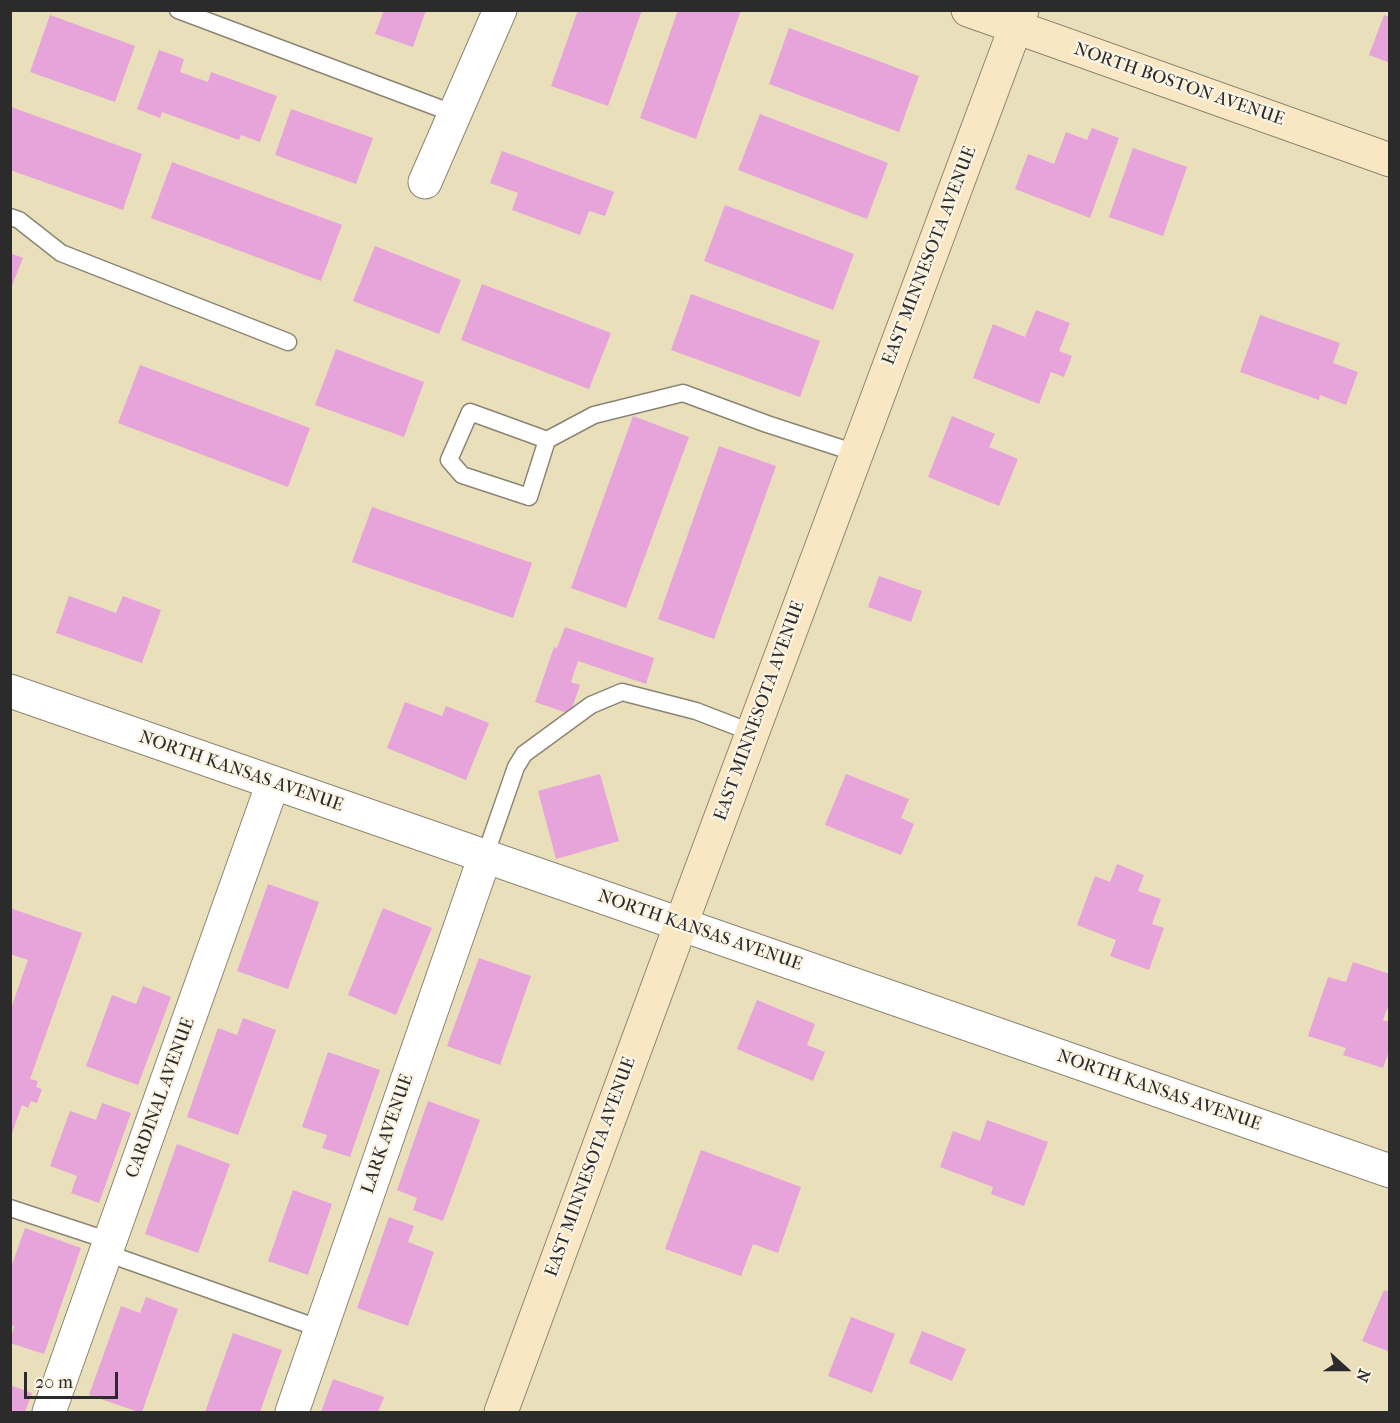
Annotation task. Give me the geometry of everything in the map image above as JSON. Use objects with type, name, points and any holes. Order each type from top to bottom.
[{"type":"street","points":[[425,182],[500,10]]},
{"type":"street","name":"NORTH BOSTON AVENUE","points":[[968,10],[1019,19],[1389,160]]},
{"type":"street","name":"EAST MINNESOTA AVENUE","points":[[501,1413],[1019,19]]},
{"type":"street","name":"NORTH KANSAS AVENUE","points":[[10,691],[1389,1171]]},
{"type":"street","name":"CARDINAL AVENUE","points":[[49,1413],[273,783]]},
{"type":"street","name":"LARK AVENUE","points":[[292,1413],[484,856]]},
{"type":"lane","points":[[178,10],[455,114]]},
{"type":"lane","points":[[10,217],[19,220],[62,253],[288,342]]},
{"type":"lane","points":[[547,440],[470,412],[449,460],[462,475],[529,497],[547,440],[594,415],[683,393],[778,428],[856,453]]},
{"type":"lane","points":[[484,856],[516,767],[524,754],[591,705],[622,692],[696,711],[753,733]]},
{"type":"lane","points":[[10,1208],[321,1329]]},
{"type":"building","points":[[384,10],[426,10],[413,47],[375,34]]},
{"type":"building","points":[[578,10],[642,10],[608,106],[551,86]]},
{"type":"building","points":[[678,10],[741,10],[696,139],[640,118]]},
{"type":"building","points":[[50,15],[135,46],[115,102],[30,72]]},
{"type":"building","points":[[1384,15],[1390,17],[1390,63],[1369,55]]},
{"type":"building","points":[[789,28],[919,76],[899,132],[769,84]]},
{"type":"building","points":[[159,50],[184,59],[180,72],[208,82],[211,72],[277,96],[260,142],[241,135],[239,140],[162,112],[160,118],[137,109]]},
{"type":"building","points":[[11,107],[142,154],[123,210],[10,170]]},
{"type":"building","points":[[291,109],[373,138],[356,184],[275,155]]},
{"type":"building","points":[[760,114],[888,163],[867,219],[738,170]]},
{"type":"building","points":[[1092,128],[1119,138],[1090,218],[1015,189],[1028,154],[1054,164],[1066,132],[1087,140]]},
{"type":"building","points":[[1133,148],[1187,167],[1163,236],[1109,217]]},
{"type":"building","points":[[502,151],[614,192],[605,216],[589,211],[580,235],[512,210],[518,193],[490,183]]},
{"type":"building","points":[[172,162],[342,225],[321,281],[151,218]]},
{"type":"building","points":[[725,205],[854,254],[833,310],[704,261]]},
{"type":"building","points":[[375,246],[461,280],[439,334],[353,301]]},
{"type":"building","points":[[10,253],[23,258],[11,288],[10,288]]},
{"type":"building","points":[[482,284],[611,333],[589,389],[461,340]]},
{"type":"building","points":[[691,294],[820,341],[800,397],[671,350]]},
{"type":"building","points":[[1036,310],[1070,323],[1059,351],[1072,356],[1064,377],[1051,372],[1039,404],[973,378],[993,324],[1025,337]]},
{"type":"building","points":[[1260,315],[1340,343],[1333,363],[1358,372],[1346,405],[1320,395],[1319,400],[1240,372]]},
{"type":"building","points":[[336,349],[424,382],[404,437],[315,405]]},
{"type":"building","points":[[140,365],[310,428],[288,487],[118,423]]},
{"type":"building","points":[[633,416],[689,437],[626,608],[571,588]]},
{"type":"building","points":[[952,416],[995,434],[989,447],[1018,459],[999,506],[928,477]]},
{"type":"building","points":[[719,446],[776,466],[714,639],[658,619]]},
{"type":"building","points":[[372,507],[532,563],[513,618],[352,562]]},
{"type":"building","points":[[879,576],[922,591],[911,622],[868,607]]},
{"type":"building","points":[[69,596],[116,613],[123,596],[161,610],[142,663],[56,633]]},
{"type":"building","points":[[565,627],[654,658],[646,684],[578,661],[571,682],[580,685],[570,714],[535,702],[554,647],[557,648]]},
{"type":"building","points":[[405,702],[442,716],[446,706],[489,723],[466,780],[387,748]]},
{"type":"building","points":[[600,774],[619,841],[556,859],[538,791]]},
{"type":"building","points":[[846,774],[909,799],[901,818],[914,824],[901,855],[825,825]]},
{"type":"building","points":[[1117,864],[1144,875],[1138,891],[1161,899],[1152,924],[1164,928],[1149,970],[1110,956],[1116,940],[1077,925],[1095,876],[1110,882]]},
{"type":"building","points":[[268,884],[319,902],[288,989],[237,971]]},
{"type":"building","points":[[10,908],[82,933],[30,1079],[38,1081],[36,1087],[42,1089],[37,1103],[31,1101],[28,1108],[22,1105],[11,1136],[10,1011],[28,960],[10,954]]},
{"type":"building","points":[[383,908],[432,928],[396,1015],[348,995]]},
{"type":"building","points":[[479,958],[531,976],[500,1065],[447,1046]]},
{"type":"building","points":[[1353,962],[1390,974],[1390,1001],[1383,1020],[1390,1022],[1390,1048],[1383,1068],[1343,1055],[1346,1048],[1308,1036],[1328,977],[1346,982]]},
{"type":"building","points":[[143,986],[171,997],[138,1085],[86,1066],[112,995],[136,1004]]},
{"type":"building","points":[[757,1000],[815,1024],[807,1045],[825,1052],[813,1081],[737,1049]]},
{"type":"building","points":[[243,1018],[276,1030],[238,1135],[187,1117],[218,1028],[237,1035]]},
{"type":"building","points":[[328,1052],[380,1070],[350,1157],[322,1148],[327,1135],[302,1127]]},
{"type":"building","points":[[428,1101],[480,1120],[443,1221],[413,1210],[417,1198],[397,1190]]},
{"type":"building","points":[[102,1103],[131,1113],[99,1203],[71,1193],[77,1176],[50,1166],[70,1111],[96,1120]]},
{"type":"building","points":[[987,1120],[1048,1142],[1024,1206],[991,1194],[993,1187],[940,1167],[953,1131],[980,1141]]},
{"type":"building","points":[[177,1144],[230,1164],[198,1253],[145,1234]]},
{"type":"building","points":[[701,1150],[801,1187],[778,1253],[753,1244],[741,1276],[665,1249]]},
{"type":"building","points":[[293,1190],[332,1204],[308,1275],[268,1261]]},
{"type":"building","points":[[389,1217],[414,1226],[408,1242],[434,1252],[408,1326],[357,1308]]},
{"type":"building","points":[[25,1228],[81,1248],[44,1354],[10,1343],[14,1326],[10,1324],[10,1270]]},
{"type":"building","points":[[1384,1290],[1390,1292],[1390,1352],[1362,1341]]},
{"type":"building","points":[[146,1297],[178,1309],[142,1412],[139,1412],[89,1395],[121,1306],[140,1313]]},
{"type":"building","points":[[851,1317],[895,1334],[872,1393],[828,1376]]},
{"type":"building","points":[[922,1331],[966,1349],[952,1381],[909,1363]]},
{"type":"building","points":[[233,1333],[282,1350],[260,1412],[205,1412]]},
{"type":"building","points":[[333,1379],[384,1397],[378,1412],[321,1412]]},
{"type":"building","points":[[10,1385],[32,1393],[25,1412],[10,1412]]}]
